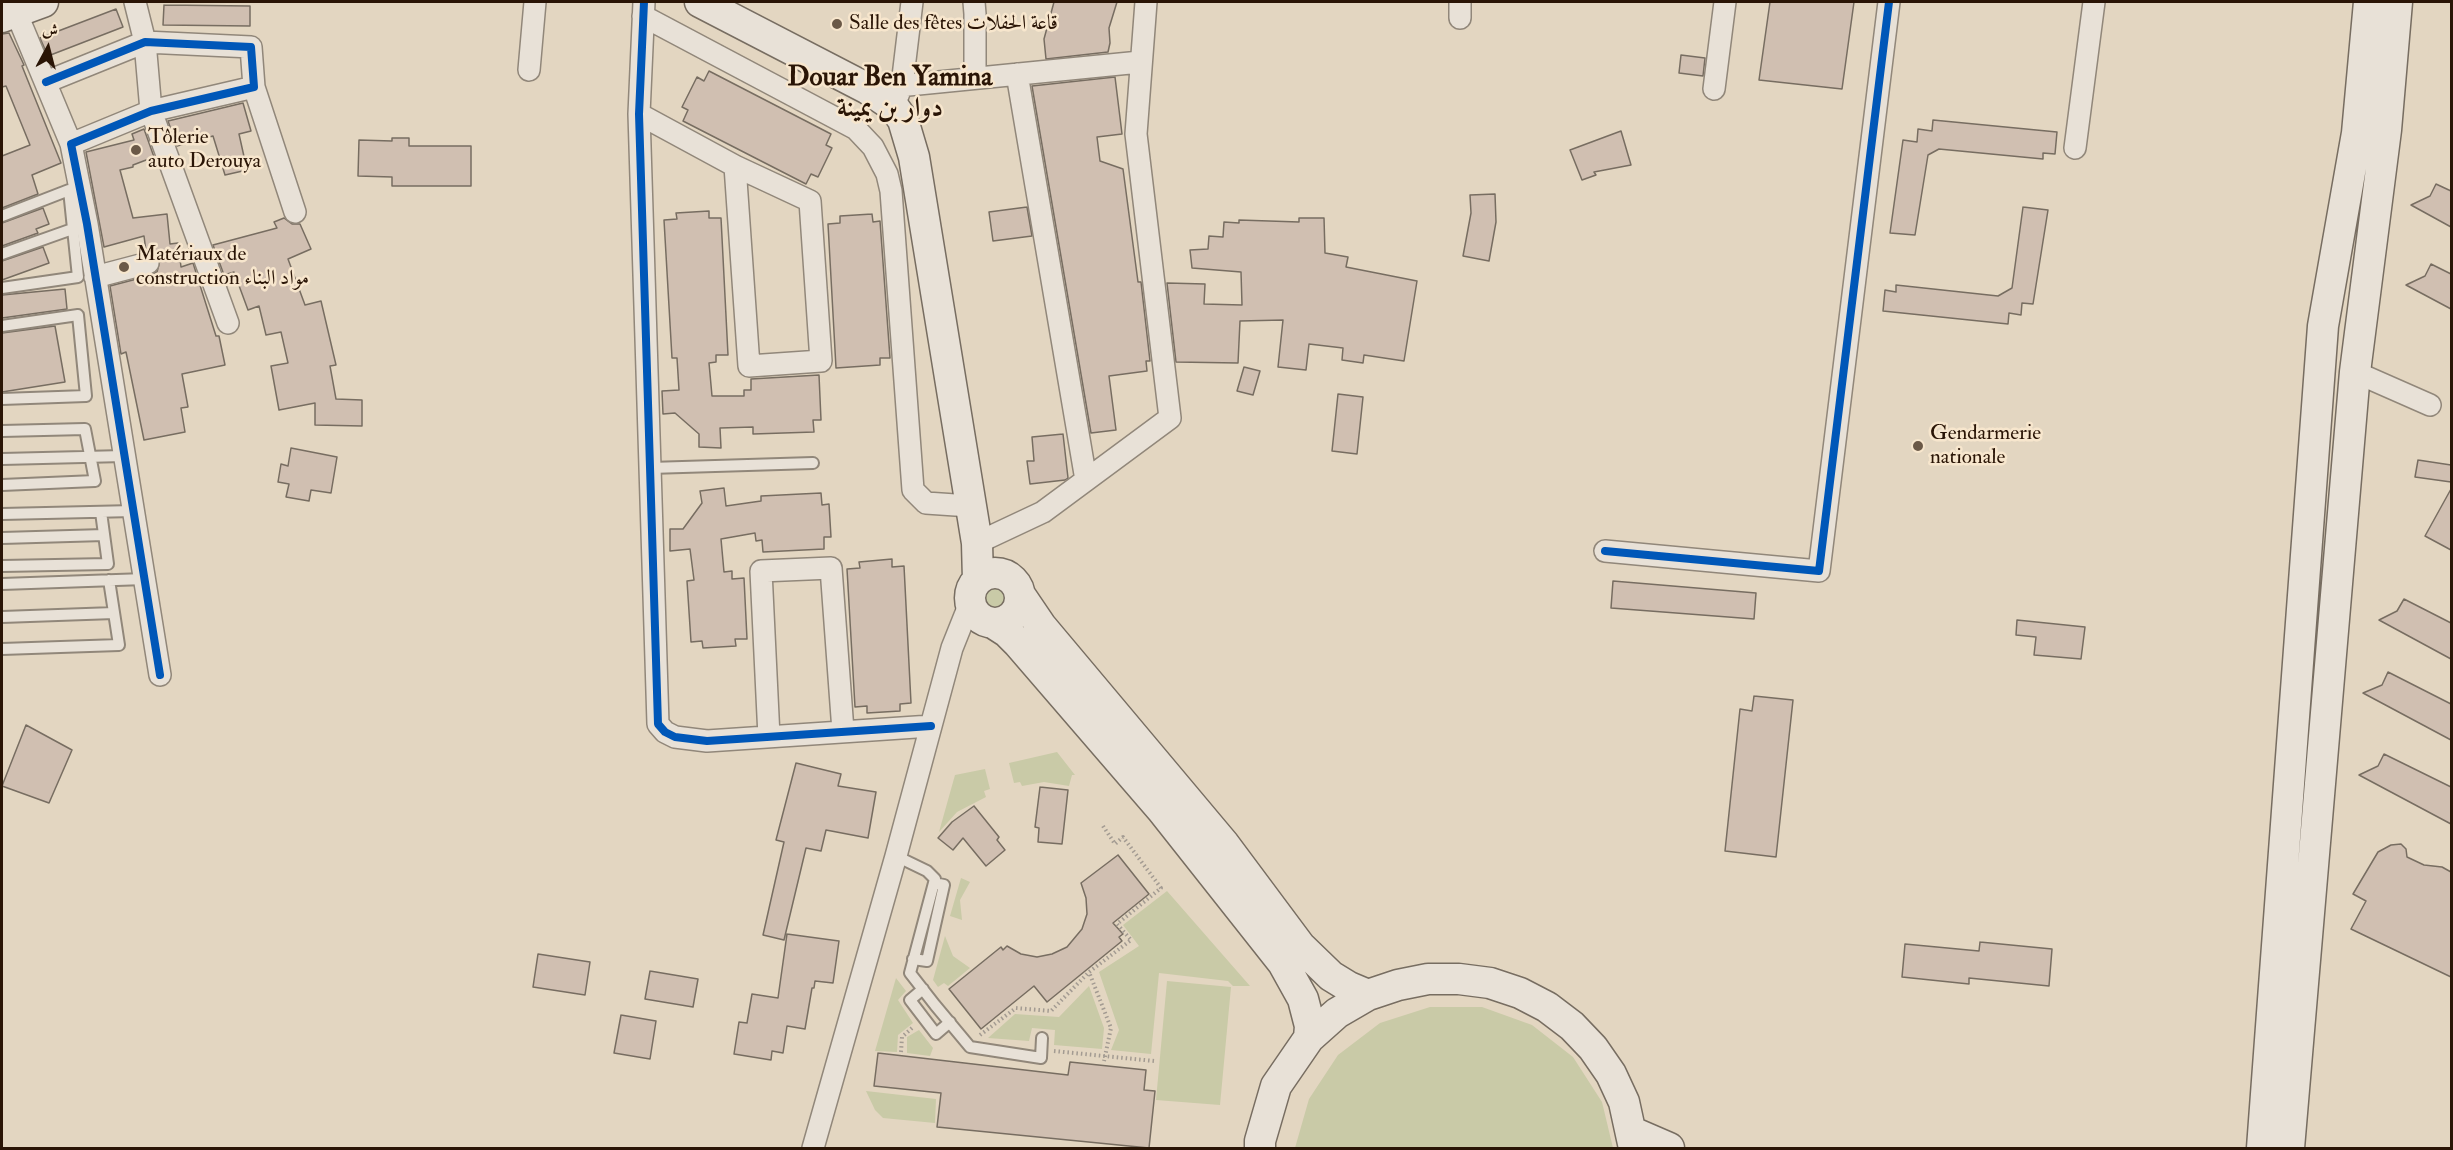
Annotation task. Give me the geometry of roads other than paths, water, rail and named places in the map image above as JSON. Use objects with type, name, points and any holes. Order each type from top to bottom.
[{"type":"main road","points":[[700,2],[868,89],[898,95],[914,157],[970,506],[978,543],[992,588],[1041,626],[1224,844],[1300,946],[1331,976],[1368,995]]},
{"type":"main road","points":[[2262,1149],[2323,326],[2357,133],[2369,2]]},
{"type":"main road","points":[[2289,1149],[2355,372],[2386,130],[2397,2]]},
{"type":"main road","points":[[992,588],[978,617],[1007,632],[1018,643],[1162,810],[1283,963],[1303,999],[1310,1026],[1309,1038]]},
{"type":"main road","points":[[992,588],[1020,602],[1014,616],[1008,620],[993,623]]},
{"type":"main road","points":[[1260,1149],[1260,1141],[1276,1086],[1309,1038],[1337,1013],[1368,995],[1408,983],[1428,979],[1459,978],[1490,983],[1520,993],[1547,1007],[1572,1026],[1593,1048],[1611,1074],[1620,1093],[1633,1140],[1669,1149]]},
{"type":"street","points":[[135,2],[145,42],[151,111],[228,324]]},
{"type":"street","points":[[529,69],[535,2]]},
{"type":"street","points":[[912,2],[898,95],[975,78],[1140,62]]},
{"type":"street","points":[[974,2],[975,78]]},
{"type":"street","points":[[978,543],[1044,512],[1170,418],[1137,154],[1140,62],[1146,2]]},
{"type":"street","points":[[1714,89],[1725,2]]},
{"type":"street","points":[[1605,551],[1819,571],[1889,2]]},
{"type":"street","points":[[2075,148],[2094,2]]},
{"type":"street","points":[[931,726],[707,741],[675,737],[665,732],[658,724],[639,114],[644,9],[856,129],[873,147],[887,174],[891,191],[913,490],[921,500],[932,505],[970,506]]},
{"type":"street","points":[[20,10],[71,144],[80,226],[95,277],[93,340],[124,456],[160,675]]},
{"type":"street","points":[[46,82],[145,42],[251,47],[254,87],[295,212]]},
{"type":"street","points":[[1017,74],[1086,480]]},
{"type":"street","points":[[71,144],[151,111],[254,87]]},
{"type":"street","points":[[639,114],[735,166],[810,201],[821,361],[749,366],[735,166]]},
{"type":"street","points":[[95,277],[147,263]]},
{"type":"street","points":[[2355,372],[2430,405]]},
{"type":"street","points":[[769,737],[762,571],[831,568],[843,731]]},
{"type":"street","points":[[813,1149],[952,648],[992,588]]},
{"type":"lane","points":[[2,216],[69,190],[80,226],[78,277],[2,288]]},
{"type":"lane","points":[[2,254],[80,226]]},
{"type":"lane","points":[[2,327],[78,315],[93,340],[86,396],[2,399]]},
{"type":"lane","points":[[2,431],[86,429],[95,481],[2,485]]},
{"type":"lane","points":[[2,459],[124,456]]},
{"type":"lane","points":[[650,468],[813,463]]},
{"type":"lane","points":[[2,514],[134,511]]},
{"type":"lane","points":[[2,566],[108,564],[101,512]]},
{"type":"lane","points":[[2,538],[104,535]]},
{"type":"lane","points":[[2,584],[145,579]]},
{"type":"lane","points":[[2,649],[119,645],[109,580]]},
{"type":"lane","points":[[2,617],[114,613]]},
{"type":"lane","points":[[896,856],[927,871],[935,879],[910,973],[970,1047],[1041,1058],[1042,1038]]},
{"type":"lane","points":[[923,989],[910,1000],[936,1034],[950,1022]]},
{"type":"place","name":"Salle des fêtes قاعة الحفلات","points":[[837,24]]},
{"type":"place","name":"Tôlerie auto Derouya","points":[[136,150]]},
{"type":"place","name":"Matériaux de construction مواد البناء","points":[[124,267]]},
{"type":"place","name":"Gendarmerie nationale","points":[[1918,446]]},
{"type":"district","name":"Douar Ben Yamina دوار بن يمينة","points":[[890,94]]}]
